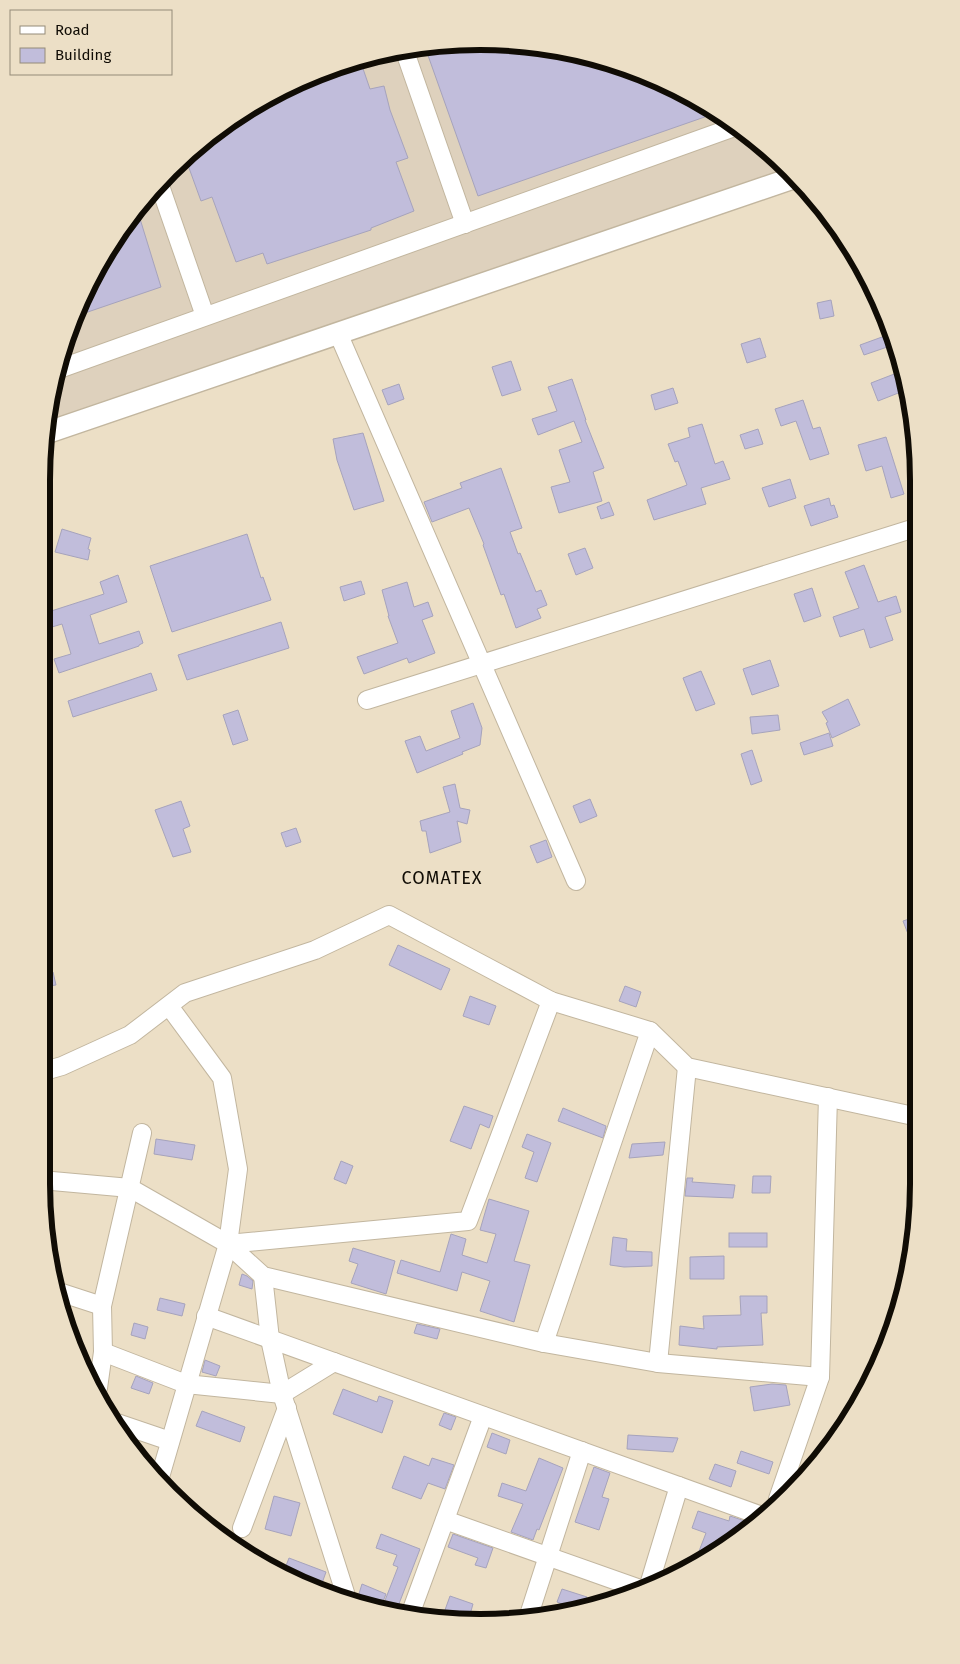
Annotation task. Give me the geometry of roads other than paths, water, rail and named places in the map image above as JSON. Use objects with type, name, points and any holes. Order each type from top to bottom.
[{"type":"main road","points":[[53,430],[788,181]]},
{"type":"street","points":[[407,56],[464,224]]},
{"type":"street","points":[[66,366],[729,129]]},
{"type":"street","points":[[162,191],[206,316]]},
{"type":"street","points":[[338,333],[576,881]]},
{"type":"street","points":[[366,700],[910,530]]},
{"type":"street","points":[[50,1071],[130,1035],[186,993],[315,950],[388,915],[551,1001],[650,1031],[687,1067],[910,1115]]},
{"type":"street","points":[[228,1244],[468,1221],[551,1001]]},
{"type":"street","points":[[161,1472],[228,1244],[238,1169],[222,1078],[169,1006]]},
{"type":"street","points":[[544,1343],[650,1031]]},
{"type":"street","points":[[658,1363],[687,1067]]},
{"type":"street","points":[[781,1491],[820,1377],[828,1097]]},
{"type":"street","points":[[99,1383],[103,1352],[102,1306],[142,1133]]},
{"type":"street","points":[[50,1181],[130,1188],[228,1244],[263,1276],[544,1343],[658,1363],[820,1377]]},
{"type":"street","points":[[263,1276],[270,1339],[284,1401],[345,1592]]},
{"type":"street","points":[[65,1294],[102,1306]]},
{"type":"street","points":[[206,1316],[756,1514]]},
{"type":"street","points":[[103,1352],[186,1384],[284,1401]]},
{"type":"street","points":[[242,1528],[284,1401],[334,1362]]},
{"type":"street","points":[[412,1608],[483,1416]]},
{"type":"street","points":[[124,1425],[170,1441]]},
{"type":"street","points":[[530,1611],[582,1452]]},
{"type":"street","points":[[651,1578],[679,1486]]},
{"type":"street","points":[[445,1520],[632,1586]]},
{"type":"district","name":"COMATEX","points":[[442,878]]}]
